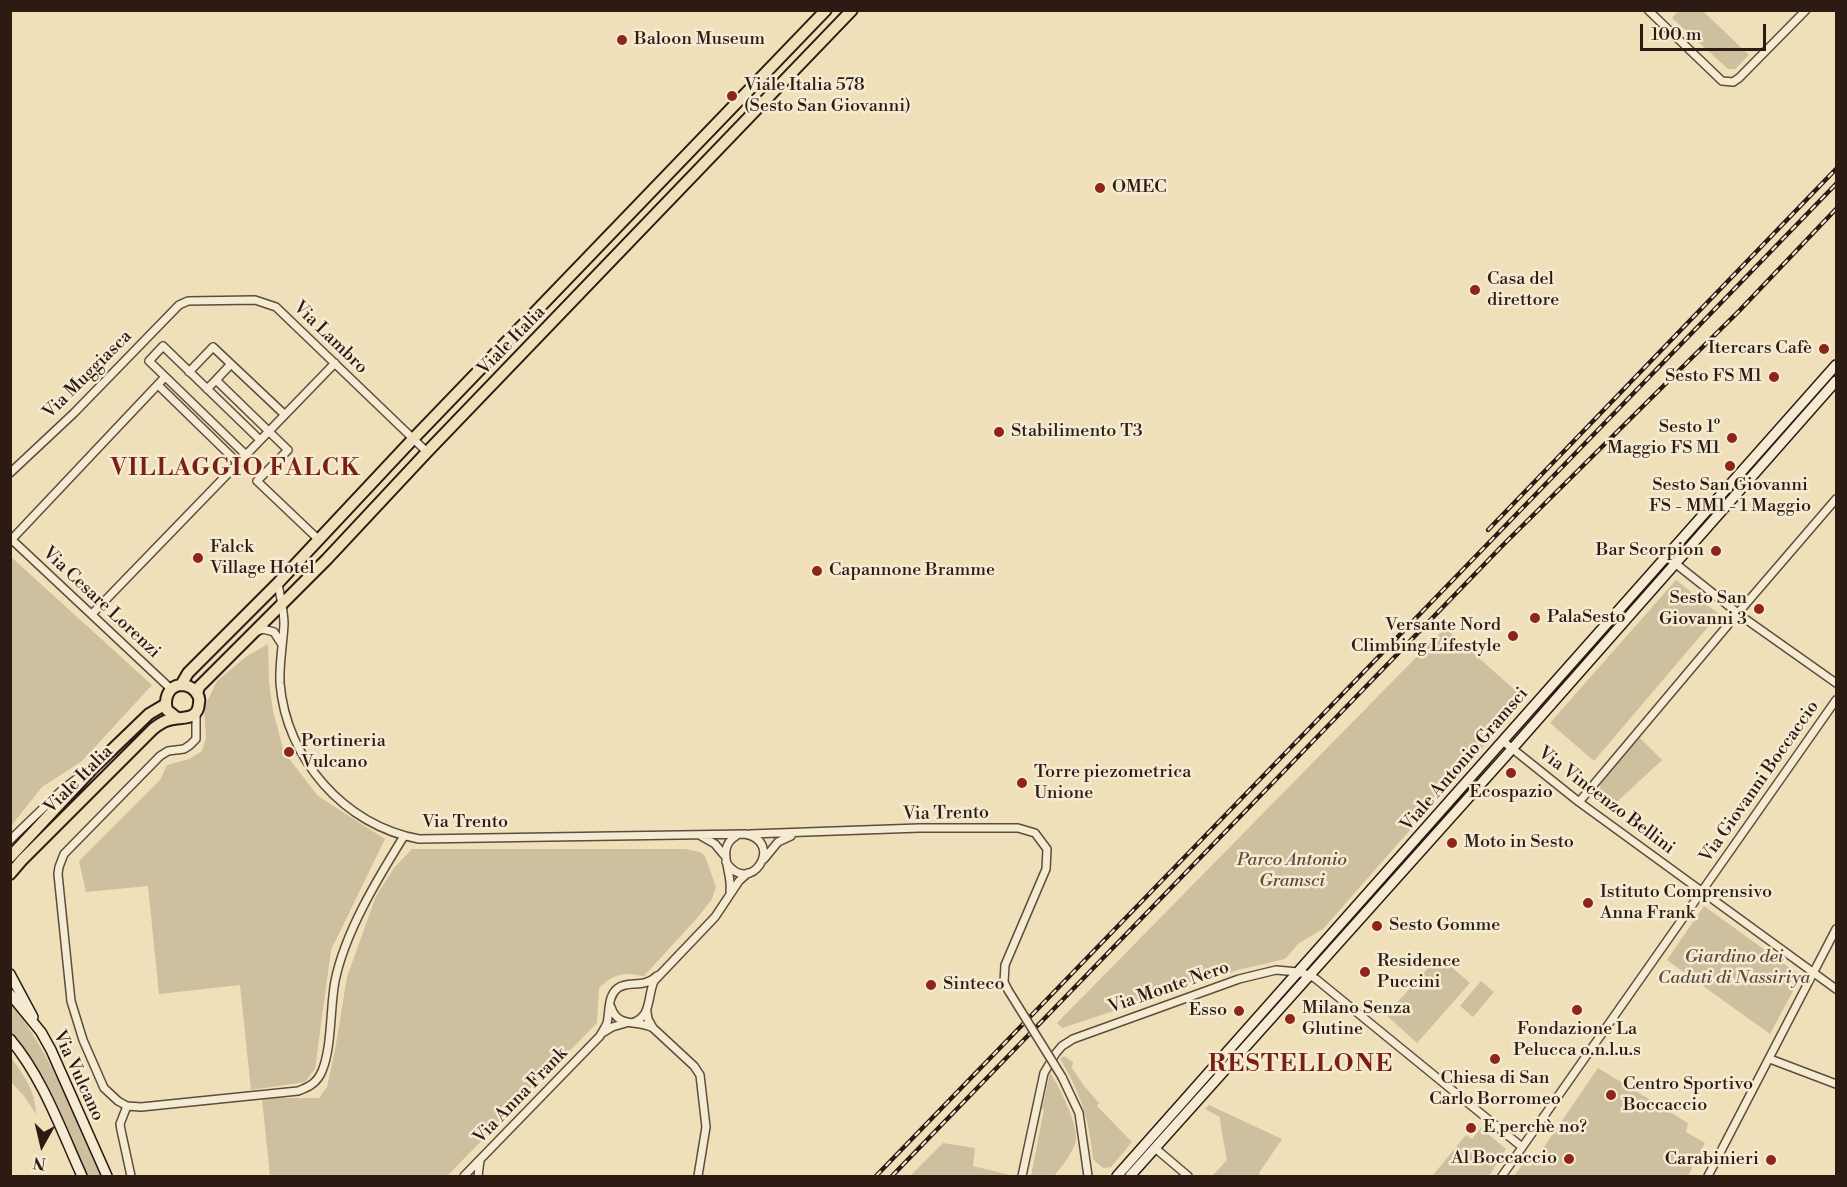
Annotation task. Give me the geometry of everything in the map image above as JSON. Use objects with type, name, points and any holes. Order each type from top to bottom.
[{"type":"main road","name":"Viale Italia","points":[[12,850],[145,718],[166,704],[167,696],[188,673],[278,583],[413,439],[826,10]]},
{"type":"main road","name":"Viale Italia","points":[[197,694],[199,687],[327,559],[852,10]]},
{"type":"main road","name":"Viale Antonio Gramsci","points":[[1117,1176],[1836,365]]},
{"type":"main road","name":"Viale Antonio Gramsci","points":[[1130,1176],[1512,749],[1836,381]]},
{"type":"main road","points":[[166,704],[169,713],[187,716],[199,704],[197,694],[190,687],[176,687]]},
{"type":"main road","name":"Viale Italia","points":[[10,874],[153,729],[165,721],[187,716]]},
{"type":"main road","points":[[10,974],[23,995],[40,1032]]},
{"type":"main road","name":"Via Vulcano","points":[[10,994],[40,1032],[59,1065],[107,1176]]},
{"type":"main road","points":[[10,1039],[28,1062],[82,1176]]},
{"type":"street","points":[[1648,10],[1722,81],[1732,82],[1739,78],[1806,10]]},
{"type":"street","name":"Via Lambro","points":[[188,301],[255,300],[270,304],[282,312],[427,452]]},
{"type":"street","name":"Via Muggiasca","points":[[10,473],[74,413],[179,305],[188,301]]},
{"type":"street","points":[[245,454],[149,361],[162,346],[259,440]]},
{"type":"street","points":[[189,372],[213,347],[284,414]]},
{"type":"street","points":[[92,614],[334,363]]},
{"type":"street","points":[[207,389],[231,364]]},
{"type":"street","points":[[11,539],[165,377]]},
{"type":"street","points":[[216,380],[288,450],[257,481],[318,539]]},
{"type":"street","points":[[158,386],[237,462]]},
{"type":"street","points":[[1579,802],[1836,499]]},
{"type":"street","name":"Via Cesare Lorenzi","points":[[11,539],[176,687]]},
{"type":"street","points":[[1666,556],[1738,613],[1836,683]]},
{"type":"street","name":"Via Trento","points":[[278,583],[284,621],[280,680],[284,705],[293,734],[307,761],[325,786],[346,806],[373,824],[404,836],[432,840],[742,835],[920,828],[1018,828],[1035,833],[1047,849],[1046,869],[1005,965],[1004,982],[1062,1077],[1078,1113],[1088,1176]]},
{"type":"street","points":[[253,633],[263,629],[269,630],[279,637],[282,646]]},
{"type":"street","name":"Via Giovanni Boccaccio","points":[[1502,1176],[1836,700]]},
{"type":"street","points":[[187,716],[195,729],[196,739],[184,749],[168,751],[160,756],[67,852],[59,867],[74,1011],[83,1040],[104,1088],[127,1106],[141,1107],[298,1091],[314,1083],[320,1076],[325,1060],[333,996],[344,951],[370,894],[404,836]]},
{"type":"street","name":"Via Vincenzo Bellini","points":[[1504,742],[1579,802],[1836,989]]},
{"type":"street","name":"Via Trento","points":[[692,835],[711,841],[735,872],[748,873],[755,871],[778,842],[802,833]]},
{"type":"street","points":[[728,898],[730,880],[725,859],[728,843],[742,835],[757,838],[761,843],[763,861]]},
{"type":"street","points":[[653,1028],[644,1024],[629,1023],[615,1016],[610,1005],[613,993],[623,986],[647,983],[657,976],[715,917],[739,881],[748,873]]},
{"type":"street","points":[[1708,1176],[1836,929]]},
{"type":"street","name":"Via Monte Nero","points":[[1022,1176],[1044,1072],[1062,1046],[1073,1039],[1239,979],[1276,970],[1309,975]]},
{"type":"street","points":[[1309,975],[1522,1147]]},
{"type":"street","points":[[657,976],[648,1000],[648,1019],[653,1028],[694,1066],[700,1075],[706,1127],[698,1176]]},
{"type":"street","points":[[634,985],[641,989],[648,1000]]},
{"type":"street","name":"Via Anna Frank","points":[[600,1036],[606,1025],[610,1005]]},
{"type":"street","points":[[629,1023],[638,1021],[647,1012]]},
{"type":"street","name":"Via Anna Frank","points":[[464,1176],[600,1036],[612,1027],[629,1023]]},
{"type":"street","points":[[1770,1059],[1836,1084]]},
{"type":"street","points":[[127,1106],[122,1118],[121,1130],[131,1176]]},
{"type":"street","points":[[1155,1148],[1188,1176]]},
{"type":"street","points":[[478,1176],[480,1160]]},
{"type":"green space","points":[[1679,10],[1703,11],[1749,55],[1735,69],[1728,69],[1672,18]]},
{"type":"green space","points":[[10,556],[152,685],[82,761],[42,787],[11,826]]},
{"type":"green space","points":[[1676,580],[1719,614],[1594,761],[1550,723]]},
{"type":"green space","name":"Parco Antonio Gramsci","points":[[1445,628],[1525,699],[1323,929],[1299,943],[1285,959],[1238,970],[1062,1028],[1057,1023]]},
{"type":"green space","points":[[268,644],[269,682],[273,711],[284,752],[318,796],[385,839],[331,950],[315,1069],[305,1082],[251,1090],[240,985],[159,994],[148,886],[86,892],[79,861],[160,780],[167,765],[189,759],[202,751],[206,737],[204,708],[217,681],[247,656]]},
{"type":"green space","points":[[1638,736],[1662,760],[1607,811],[1600,806],[1600,784]]},
{"type":"green space","points":[[412,849],[685,849],[700,852],[705,856],[716,887],[712,899],[698,917],[644,976],[620,975],[610,979],[599,988],[597,1023],[447,1176],[270,1176],[262,1098],[319,1098],[327,1087],[347,977],[376,896],[394,868]]},
{"type":"green space","name":"Giardino dei Caduti di Nassiriya","points":[[1704,906],[1801,976],[1770,1034],[1667,960]]},
{"type":"green space","points":[[1439,956],[1470,983],[1417,1043],[1386,1015]]},
{"type":"green space","points":[[1481,981],[1494,992],[1473,1017],[1460,1006]]},
{"type":"green space","points":[[10,1003],[38,1043],[50,1065],[101,1176],[86,1176],[43,1081],[11,1032]]},
{"type":"green space","points":[[10,1056],[31,1090],[36,1114],[11,1082]]},
{"type":"green space","points":[[1064,1056],[1073,1062],[1072,1068],[1099,1103],[1097,1106],[1132,1142],[1111,1167],[1103,1168],[1093,1159],[1083,1107],[1060,1059]]},
{"type":"green space","name":"Centro Sportivo Boccaccio","points":[[1598,1068],[1688,1123],[1686,1132],[1705,1143],[1688,1176],[1514,1176],[1522,1165],[1531,1166]]},
{"type":"green space","points":[[1050,1072],[1071,1114],[1076,1139],[1064,1164],[1054,1176],[1031,1176],[1044,1109],[1042,1109]]},
{"type":"green space","points":[[1209,1105],[1282,1139],[1259,1173],[1261,1176],[1212,1176],[1227,1160],[1220,1117],[1205,1109]]},
{"type":"green space","points":[[1481,1128],[1506,1149],[1489,1176],[1433,1175],[1466,1135],[1472,1139]]},
{"type":"green space","points":[[943,1143],[975,1148],[973,1166],[1014,1176],[910,1176]]},
{"type":"railway","points":[[1488,530],[1836,169]]},
{"type":"railway","points":[[876,1176],[1836,184]]},
{"type":"railway","points":[[892,1176],[1503,545],[1739,311],[1836,209]]},
{"type":"place","name":"Baloon Museum","points":[[622,40]]},
{"type":"place","name":"Viale Italia 578 (Sesto San Giovanni)","points":[[732,96]]},
{"type":"place","name":"OMEC","points":[[1100,188]]},
{"type":"place","name":"Casa del direttore","points":[[1475,290]]},
{"type":"place","name":"Itercars Cafè","points":[[1824,349]]},
{"type":"place","name":"Sesto FS M1","points":[[1774,377]]},
{"type":"place","name":"Stabilimento T3","points":[[999,432]]},
{"type":"place","name":"Sesto 1º Maggio FS M1","points":[[1732,438]]},
{"type":"place","name":"Sesto San Giovanni FS - MM1 - 1 Maggio","points":[[1730,466]]},
{"type":"place","name":"Bar Scorpion","points":[[1716,551]]},
{"type":"place","name":"Falck Village Hotel","points":[[198,558]]},
{"type":"place","name":"Capannone Bramme","points":[[817,571]]},
{"type":"place","name":"Sesto San Giovanni 3","points":[[1759,609]]},
{"type":"place","name":"PalaSesto","points":[[1535,618]]},
{"type":"place","name":"Versante Nord Climbing Lifestyle","points":[[1513,636]]},
{"type":"place","name":"Portineria Vulcano","points":[[289,752]]},
{"type":"place","name":"Ecospazio","points":[[1511,773]]},
{"type":"place","name":"Torre piezometrica Unione","points":[[1022,783]]},
{"type":"place","name":"Moto in Sesto","points":[[1452,843]]},
{"type":"place","name":"Istituto Comprensivo Anna Frank","points":[[1588,903]]},
{"type":"place","name":"Sesto Gomme","points":[[1377,926]]},
{"type":"place","name":"Residence Puccini","points":[[1365,972]]},
{"type":"place","name":"Sinteco","points":[[931,985]]},
{"type":"place","name":"Fondazione La Pelucca o.n.l.u.s","points":[[1577,1010]]},
{"type":"place","name":"Esso","points":[[1239,1011]]},
{"type":"place","name":"Milano Senza Glutine","points":[[1290,1019]]},
{"type":"place","name":"Chiesa di San Carlo Borromeo","points":[[1495,1059]]},
{"type":"place","name":"Centro Sportivo Boccaccio","points":[[1611,1095]]},
{"type":"place","name":"E perchè no?","points":[[1471,1128]]},
{"type":"place","name":"Al Boccaccio","points":[[1569,1159]]},
{"type":"place","name":"Carabinieri","points":[[1771,1160]]},
{"type":"district","name":"VILLAGGIO FALCK","points":[[236,469]]},
{"type":"district","name":"RESTELLONE","points":[[1301,1065]]}]
